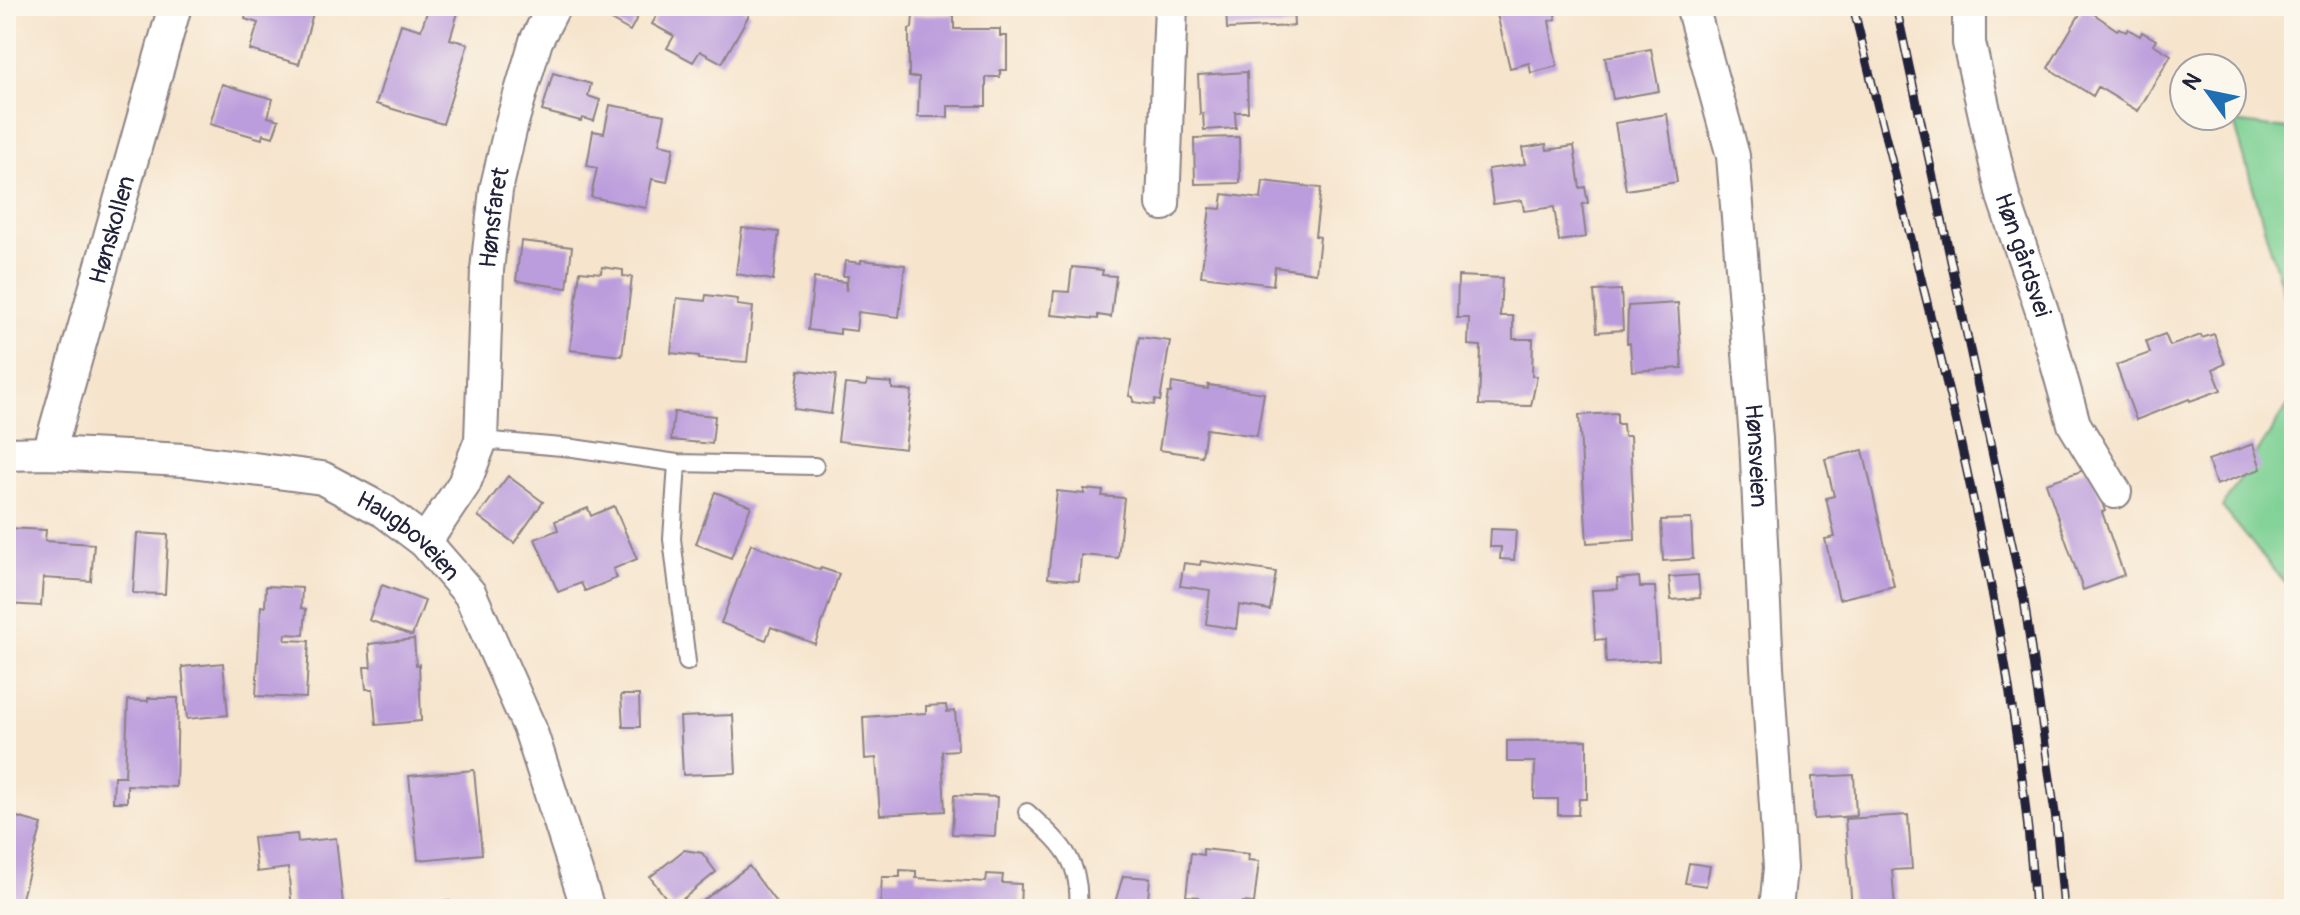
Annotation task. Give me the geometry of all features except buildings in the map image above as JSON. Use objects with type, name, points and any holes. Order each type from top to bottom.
[{"type":"street","name":"Hønskollen","points":[[49,453],[175,6]]},
{"type":"street","name":"Hønsfaret","points":[[425,542],[464,484],[481,440],[487,270],[496,190],[536,41],[554,6]]},
{"type":"street","points":[[1163,204],[1171,6]]},
{"type":"street","name":"Hønsveien","points":[[1692,6],[1733,156],[1756,439],[1780,868],[1776,909]]},
{"type":"street","name":"Høn gårdsvei","points":[[1969,6],[1969,43],[2003,196],[2043,314],[2074,424],[2115,492]]},
{"type":"street","name":"Haugboveien","points":[[6,454],[49,453],[184,460],[322,478],[384,511],[425,542],[470,594],[530,729],[588,909]]},
{"type":"lane","points":[[481,440],[573,448],[677,463],[815,466]]},
{"type":"lane","points":[[677,463],[672,539],[687,662]]},
{"type":"lane","points":[[1027,812],[1064,847],[1075,866],[1078,909]]},
{"type":"green space","points":[[2248,124],[2294,130],[2294,330],[2237,132],[2248,132]]},
{"type":"green space","points":[[2294,396],[2294,594],[2222,507]]},
{"type":"railway","points":[[1853,6],[1937,342],[1987,567],[2008,680],[2024,794],[2035,909]]},
{"type":"railway","points":[[1896,6],[2024,600],[2056,820],[2064,909]]}]
